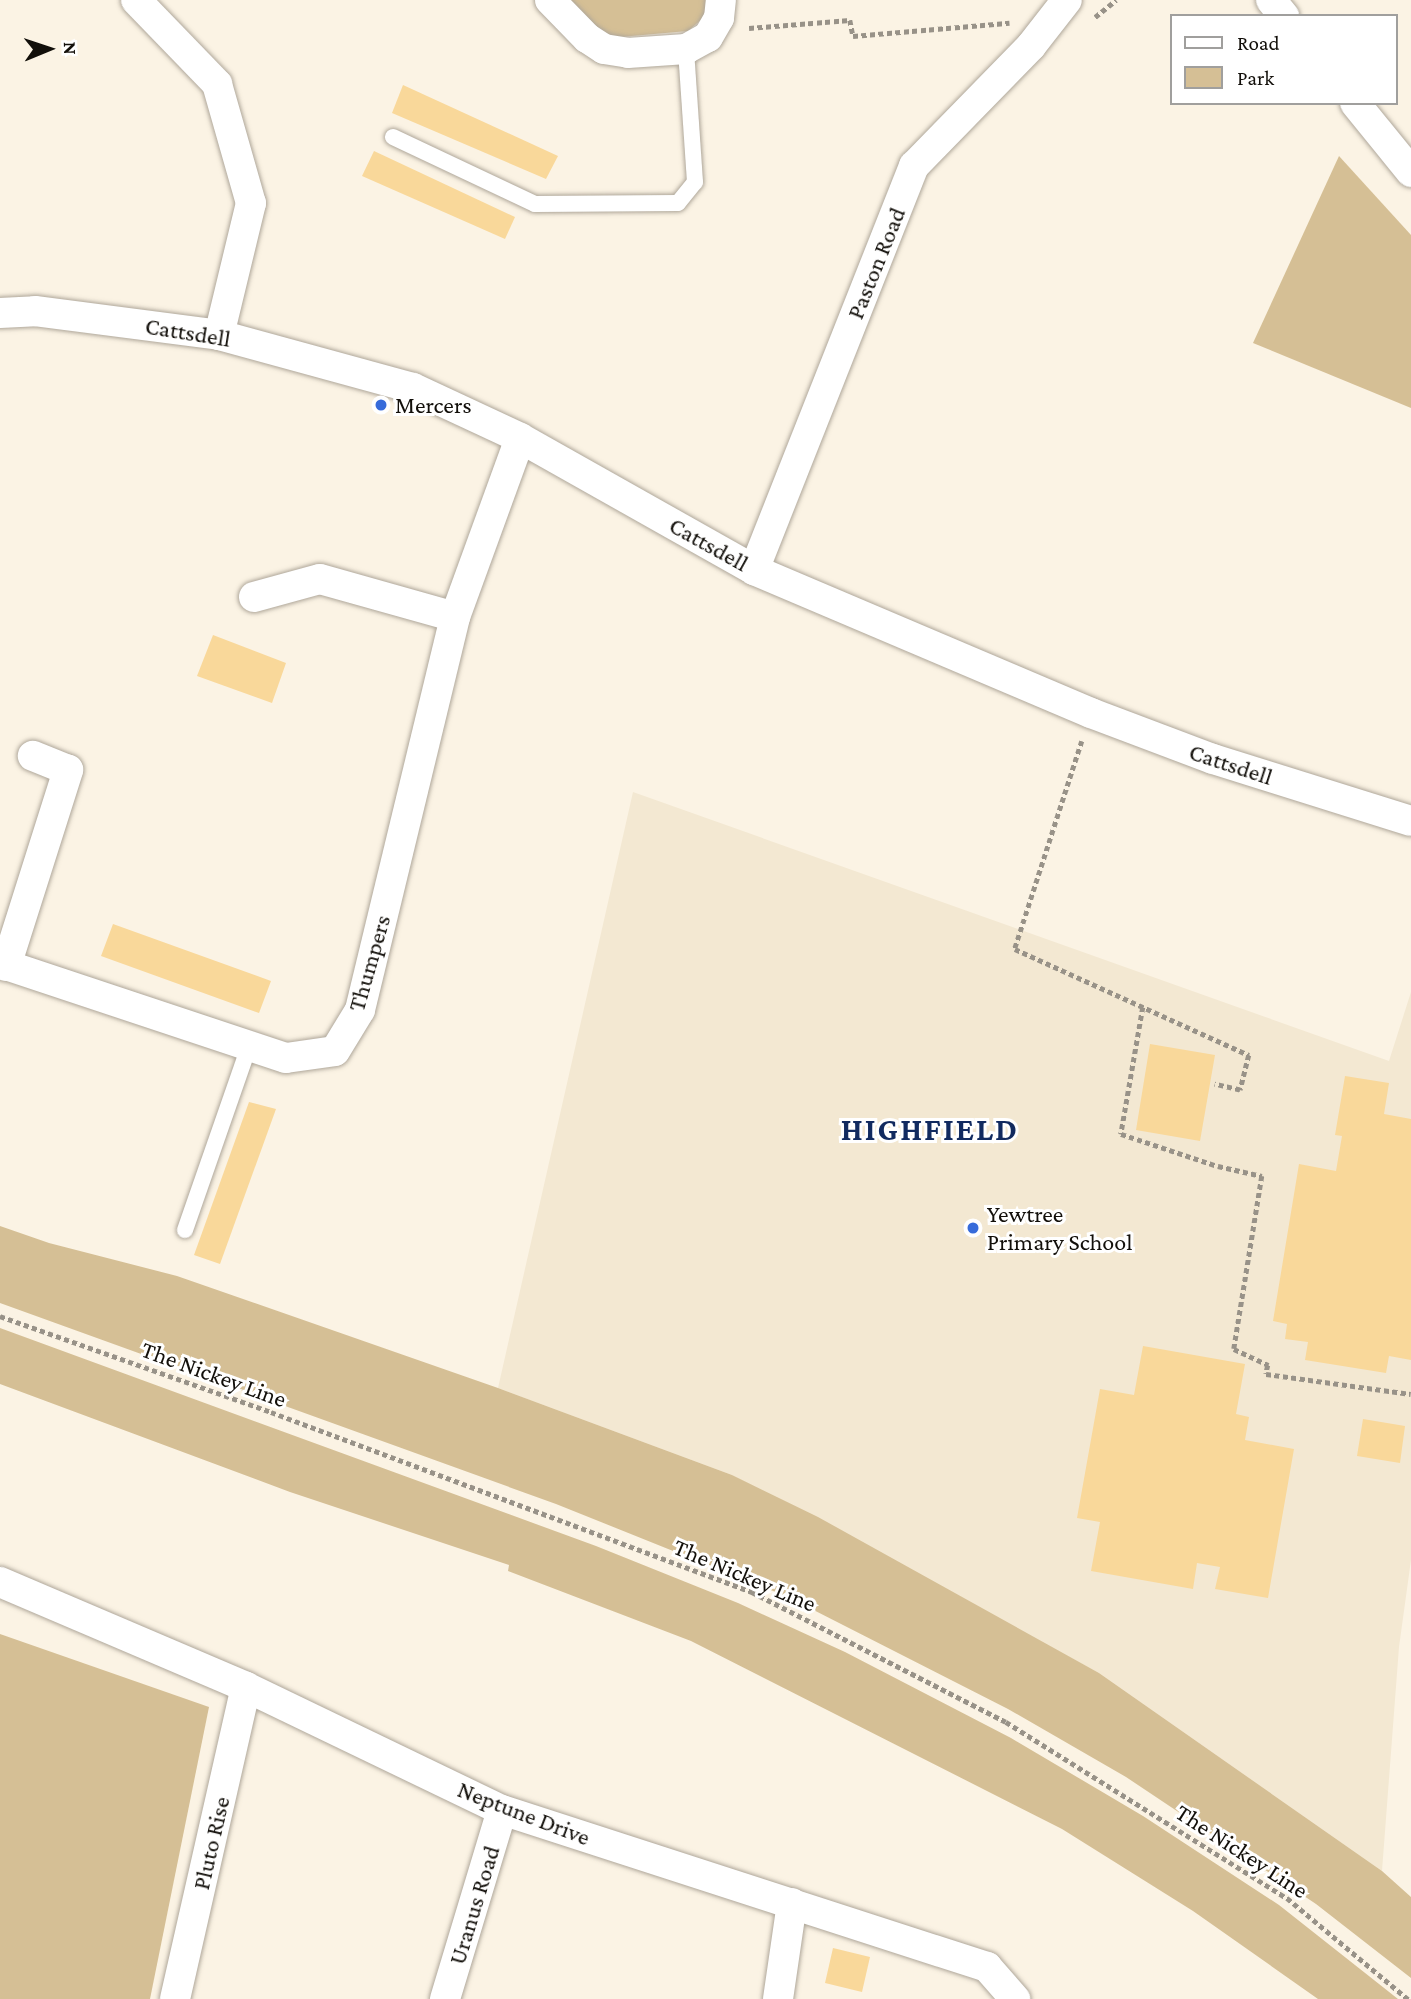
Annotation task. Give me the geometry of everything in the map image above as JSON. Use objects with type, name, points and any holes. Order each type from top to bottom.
[{"type":"street","points":[[136,0],[217,84],[251,203],[219,335]]},
{"type":"street","points":[[550,0],[587,38],[604,49],[628,53],[686,50],[708,37],[719,18],[721,0]]},
{"type":"street","points":[[1271,0],[1282,14]]},
{"type":"street","name":"Paston Road","points":[[754,570],[915,166],[1031,46],[1059,10]]},
{"type":"street","points":[[1357,105],[1411,172]]},
{"type":"street","name":"Cattsdell","points":[[0,313],[35,311],[219,335],[413,388],[520,438],[754,570],[1091,713],[1213,759],[1411,821]]},
{"type":"street","name":"Thumpers","points":[[33,756],[68,770],[3,965],[286,1058],[335,1051],[360,1010],[456,617],[520,438]]},
{"type":"street","points":[[254,597],[320,579],[456,617]]},
{"type":"street","name":"Neptune Drive","points":[[0,1583],[246,1687],[502,1810],[987,1967],[1015,1999]]},
{"type":"street","name":"Pluto Rise","points":[[175,1999],[246,1687]]},
{"type":"street","name":"Uranus Road","points":[[445,1999],[502,1810]]},
{"type":"street","points":[[778,1999],[792,1903]]},
{"type":"lane","points":[[393,137],[535,204],[678,203],[695,182],[686,50]]},
{"type":"lane","points":[[185,1230],[249,1046]]},
{"type":"path","points":[[711,31],[850,20],[853,36],[1059,10]]},
{"type":"path","points":[[1091,713],[1015,949],[1249,1055],[1240,1090],[1215,1084]]},
{"type":"path","points":[[1143,1007],[1121,1134],[1219,1166],[1262,1176],[1234,1349],[1268,1364],[1266,1374],[1411,1394]]},
{"type":"path","name":"The Nickey Line","points":[[0,1316],[271,1412],[752,1592],[1006,1722],[1287,1898],[1409,1999]]},
{"type":"shaded area","name":"Yewtree Primary School","points":[[633,792],[1389,1061],[1411,992],[1411,1560],[1399,1647],[1382,1871],[1099,1673],[732,1475],[498,1388]]},
{"type":"green space","points":[[569,0],[710,0],[703,18],[688,31],[609,38]]},
{"type":"green space","points":[[1339,156],[1411,235],[1411,408],[1253,343]]},
{"type":"green space","points":[[0,1226],[49,1243],[177,1276],[498,1388],[732,1475],[818,1517],[1099,1673],[1382,1871],[1411,1897],[1411,1978],[1316,1904],[1126,1777],[1008,1709],[788,1597],[556,1504],[0,1303]]},
{"type":"green space","points":[[0,1328],[596,1546],[738,1603],[845,1652],[1011,1738],[1143,1816],[1279,1905],[1398,1999],[1318,1999],[1193,1911],[1062,1829],[691,1641],[508,1571],[509,1565],[290,1492],[0,1384]]},
{"type":"green space","points":[[0,1634],[209,1707],[150,1999],[0,1999]]},
{"type":"building","points":[[403,85],[558,156],[546,179],[392,113]]},
{"type":"building","points":[[374,151],[515,217],[505,239],[362,176]]},
{"type":"building","points":[[213,635],[286,663],[272,703],[197,676]]},
{"type":"building","points":[[113,924],[271,981],[259,1013],[101,956]]},
{"type":"building","points":[[1150,1044],[1215,1055],[1200,1141],[1136,1130]]},
{"type":"building","points":[[1345,1076],[1389,1083],[1384,1114],[1411,1119],[1411,1360],[1389,1356],[1386,1373],[1305,1360],[1308,1342],[1285,1339],[1287,1324],[1273,1321],[1299,1164],[1336,1171],[1342,1136],[1335,1135]]},
{"type":"building","points":[[249,1102],[276,1109],[220,1264],[194,1255]]},
{"type":"building","points":[[1143,1346],[1245,1364],[1236,1414],[1249,1417],[1245,1440],[1294,1449],[1268,1598],[1215,1589],[1220,1567],[1197,1563],[1193,1589],[1091,1571],[1100,1522],[1077,1518],[1100,1389],[1134,1395]]},
{"type":"building","points":[[1363,1419],[1405,1426],[1400,1463],[1357,1456]]},
{"type":"building","points":[[833,1948],[870,1957],[862,1992],[825,1983]]},
{"type":"place","name":"Mercers","points":[[381,405]]},
{"type":"place","name":"Yewtree Primary School","points":[[973,1228]]},
{"type":"district","name":"HIGHFIELD","points":[[930,1129]]}]
